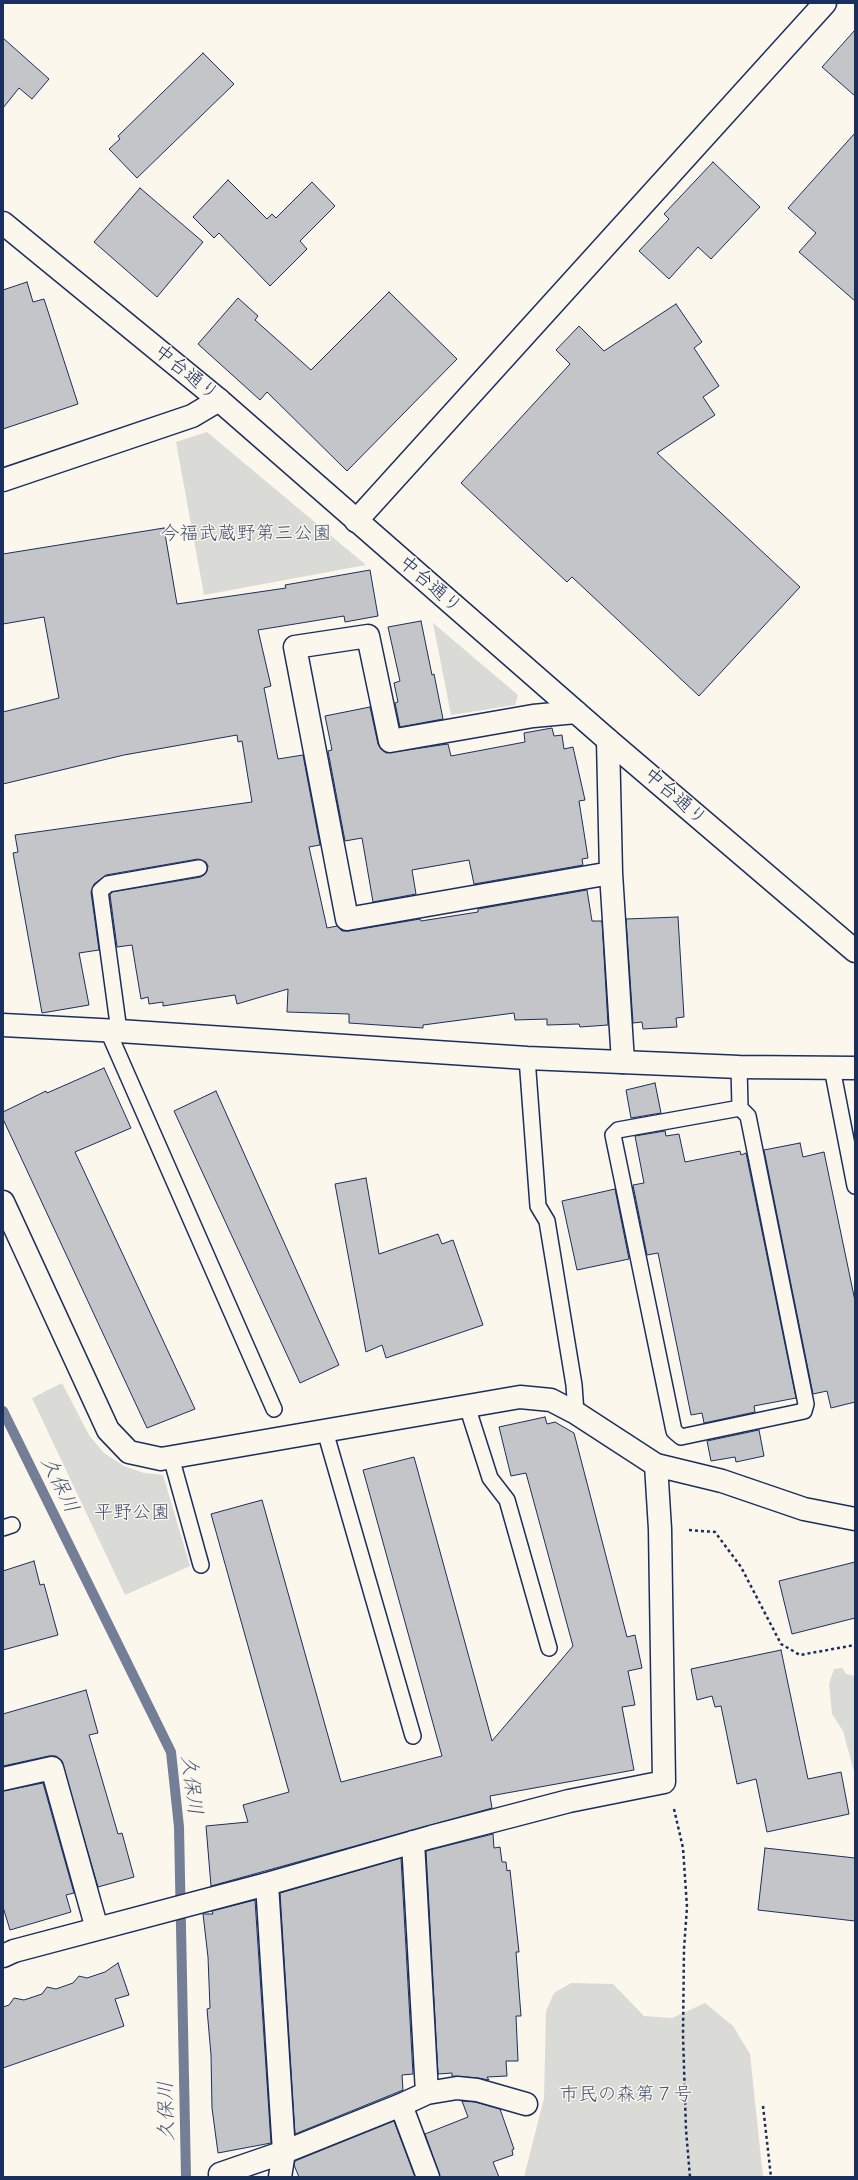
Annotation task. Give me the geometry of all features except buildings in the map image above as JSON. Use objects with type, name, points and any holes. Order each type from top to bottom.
[{"type":"street","points":[[356,521],[825,3]]},
{"type":"street","name":"中台通り","points":[[3,223],[219,400],[608,740],[855,951]]},
{"type":"street","points":[[3,480],[192,416],[219,400]]},
{"type":"street","points":[[576,712],[533,716],[390,741],[368,636],[296,647],[348,919],[611,873]]},
{"type":"street","points":[[608,740],[611,873],[623,1062]]},
{"type":"street","points":[[3,1025],[527,1058],[739,1067],[855,1068]]},
{"type":"street","points":[[3,1202],[108,1430],[129,1452],[161,1459],[520,1396],[551,1400],[576,1413],[656,1465],[722,1481],[804,1510],[855,1519]]},
{"type":"street","points":[[3,1956],[14,1951],[267,1884],[413,1842],[570,1802],[664,1782],[660,1529],[656,1465]]},
{"type":"street","points":[[3,1779],[49,1767],[52,1768],[97,1929]]},
{"type":"street","points":[[413,1842],[427,2093]]},
{"type":"street","points":[[267,1884],[284,2152],[280,2177]]},
{"type":"street","points":[[220,2174],[284,2152],[402,2105],[427,2093],[457,2088],[477,2090],[526,2104]]},
{"type":"street","points":[[402,2105],[428,2177]]},
{"type":"lane","points":[[199,868],[108,884],[100,891],[113,1031],[274,1409]]},
{"type":"lane","points":[[527,1058],[538,1206],[547,1221],[574,1385],[576,1413]]},
{"type":"lane","points":[[739,1067],[740,1108],[748,1116],[806,1404],[804,1411],[681,1437],[674,1431],[613,1135],[618,1130],[740,1108]]},
{"type":"lane","points":[[832,1068],[855,1186]]},
{"type":"lane","points":[[467,1406],[490,1478],[507,1500],[549,1648]]},
{"type":"lane","points":[[325,1430],[412,1736]]},
{"type":"lane","points":[[171,1457],[201,1565]]},
{"type":"path","points":[[660,1529],[715,1532],[741,1566],[781,1644],[800,1655],[855,1645]]},
{"type":"path","points":[[664,1782],[675,1812],[683,1848],[687,1907],[684,1949],[683,2035],[686,2130],[690,2177]]},
{"type":"path","points":[[763,2106],[771,2177]]},
{"type":"green space","name":"今福武蔵野第三公園","points":[[207,432],[366,565],[204,595],[176,442]]},
{"type":"green space","points":[[433,623],[518,695],[515,705],[451,715]]},
{"type":"green space","name":"平野公園","points":[[62,1383],[89,1435],[104,1453],[124,1466],[144,1473],[163,1475],[190,1566],[125,1595],[32,1398]]},
{"type":"green space","points":[[842,1668],[846,1674],[855,1676],[855,1775],[843,1731],[832,1714],[829,1684],[834,1669]]},
{"type":"green space","name":"市民の森第７号","points":[[571,1983],[613,1984],[644,2016],[672,2018],[705,2003],[733,2026],[750,2054],[763,2177],[524,2177],[544,2098],[546,2011],[554,1993]]},
{"type":"waterway","name":"久保川","points":[[3,1411],[171,1752],[179,1827],[186,2177]]}]
